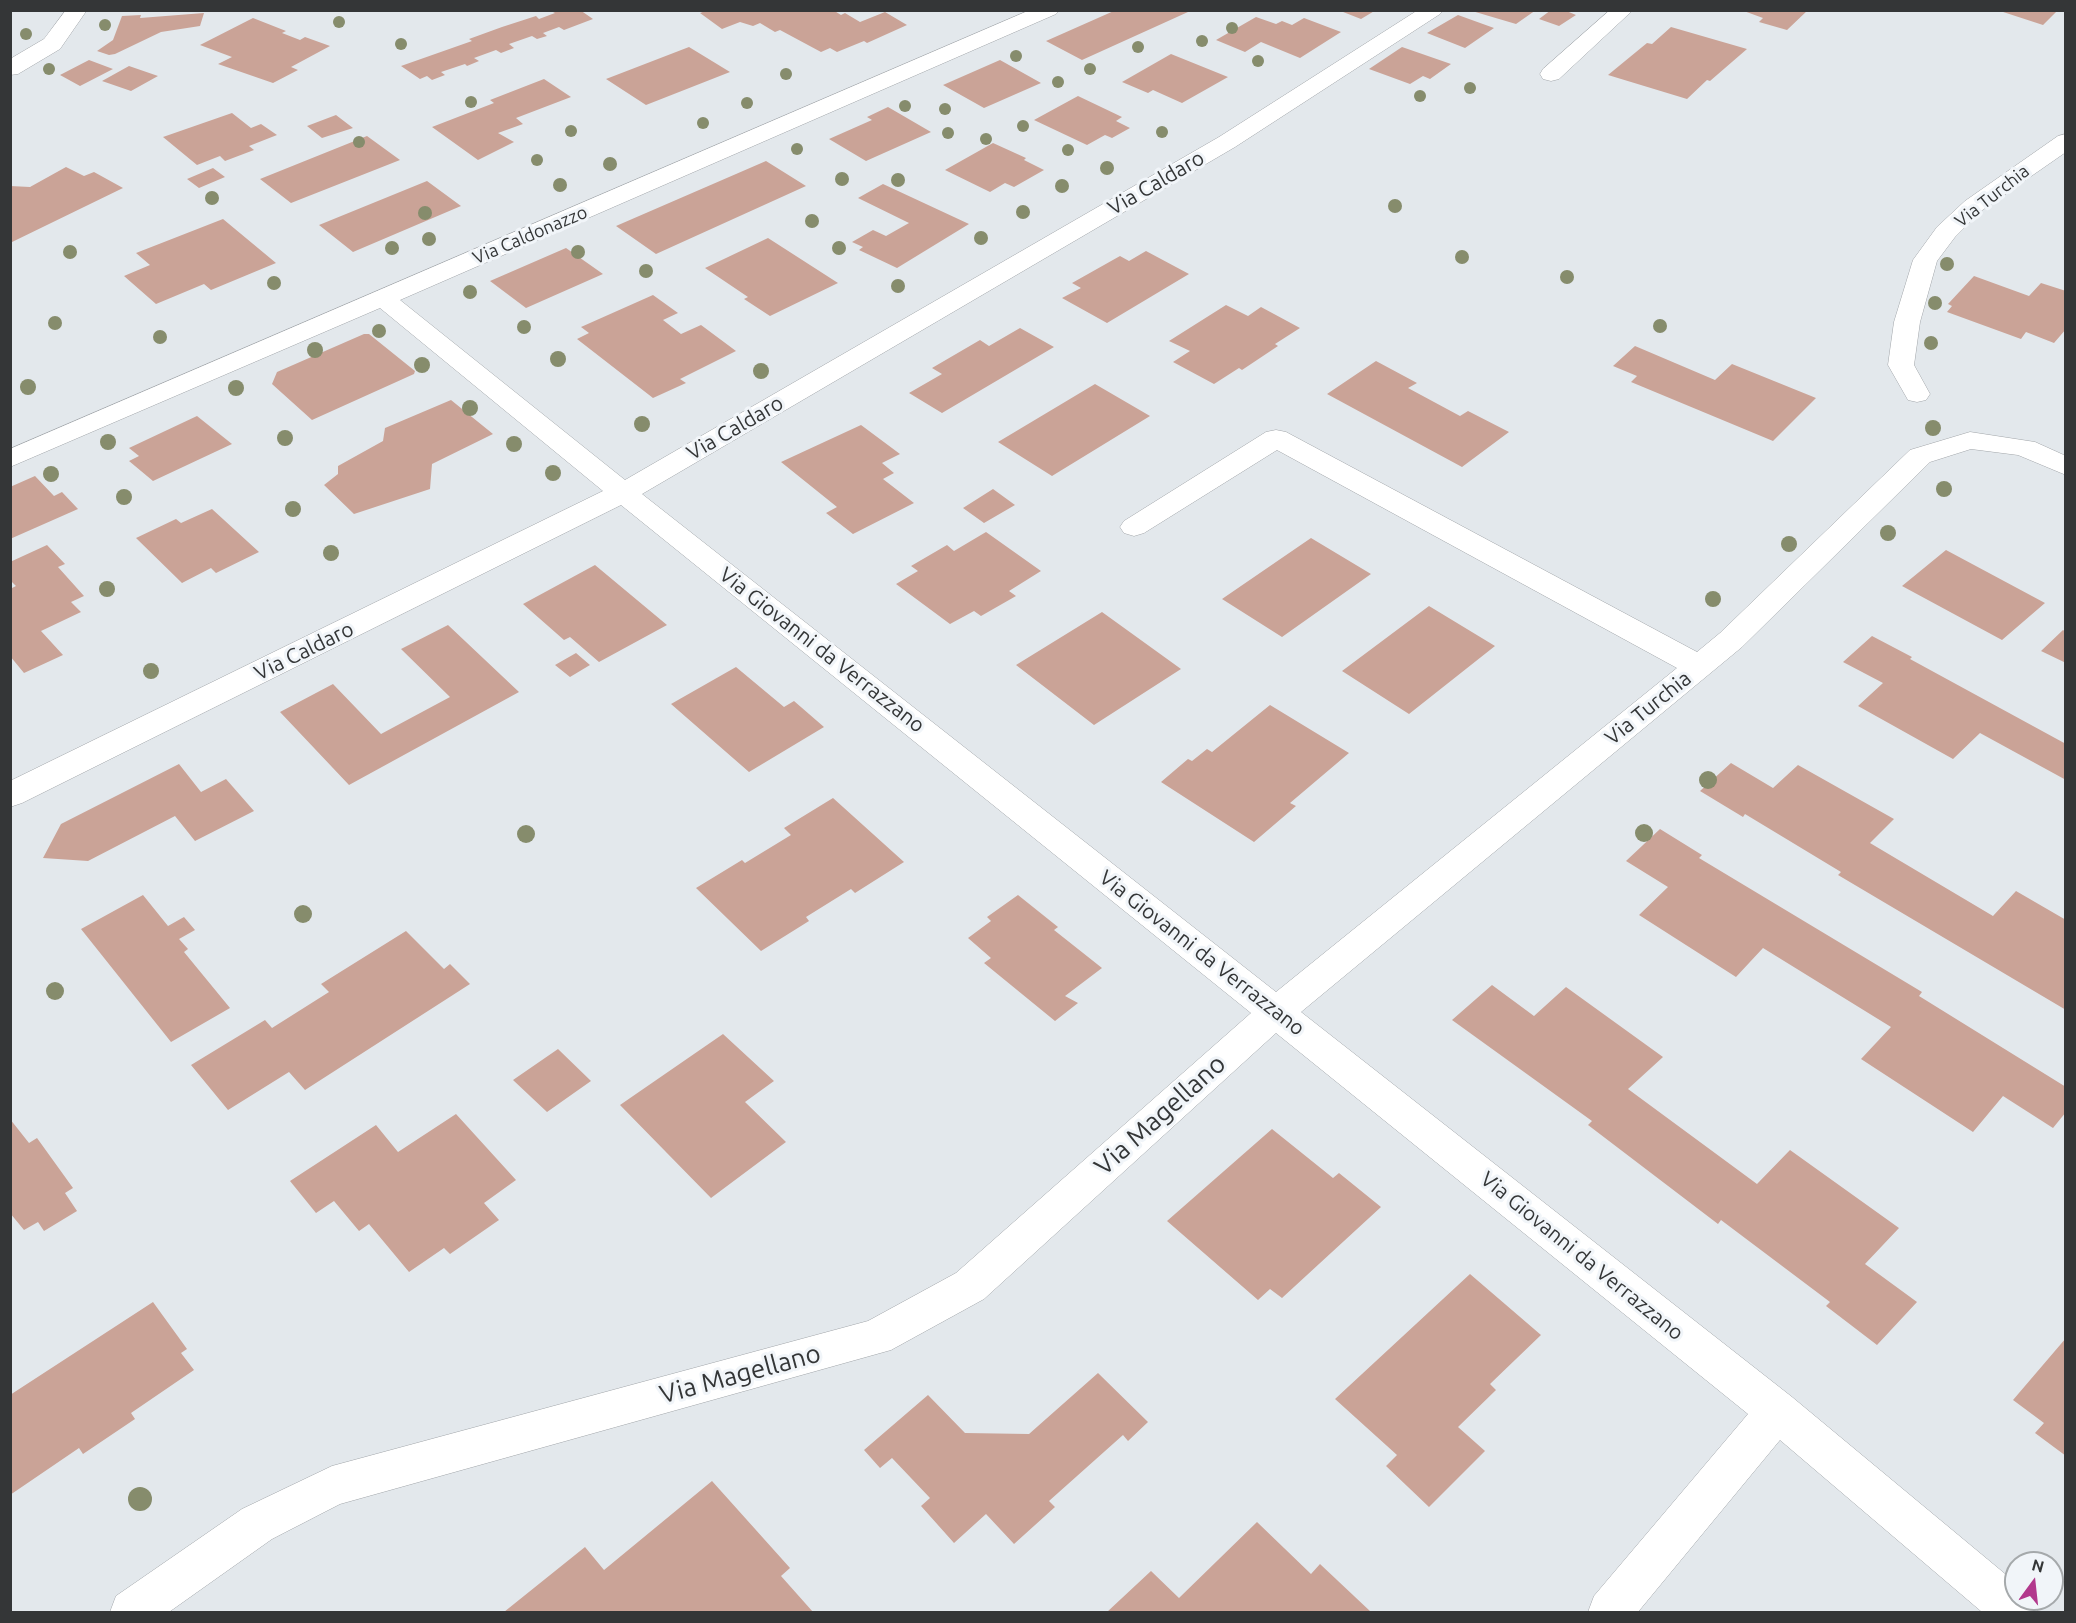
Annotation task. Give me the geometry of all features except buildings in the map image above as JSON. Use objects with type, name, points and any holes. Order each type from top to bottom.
[{"type":"street","points":[[10,69],[52,44],[76,10]]},
{"type":"street","name":"Via Caldonazzo","points":[[10,459],[1049,10]]},
{"type":"street","name":"Via Caldaro","points":[[10,795],[623,493],[1227,142],[1433,10]]},
{"type":"street","points":[[1551,74],[1623,10]]},
{"type":"street","name":"Via Turchia","points":[[1917,394],[1901,365],[1907,322],[1925,260],[1946,232],[1974,207],[2066,141]]},
{"type":"street","name":"Via Giovanni da Verrazzano","points":[[384,299],[623,493],[1777,1411],[2016,1612]]},
{"type":"street","points":[[1134,528],[1276,438],[1699,666]]},
{"type":"street","name":"Via Turchia","points":[[1277,1011],[1731,640],[1920,456],[1970,440],[2025,448],[2066,467]]},
{"type":"street","name":"Via Magellano","points":[[132,1612],[257,1524],[332,1486],[877,1337],[970,1286],[1277,1011]]},
{"type":"street","points":[[1610,1612],[1777,1411]]}]
